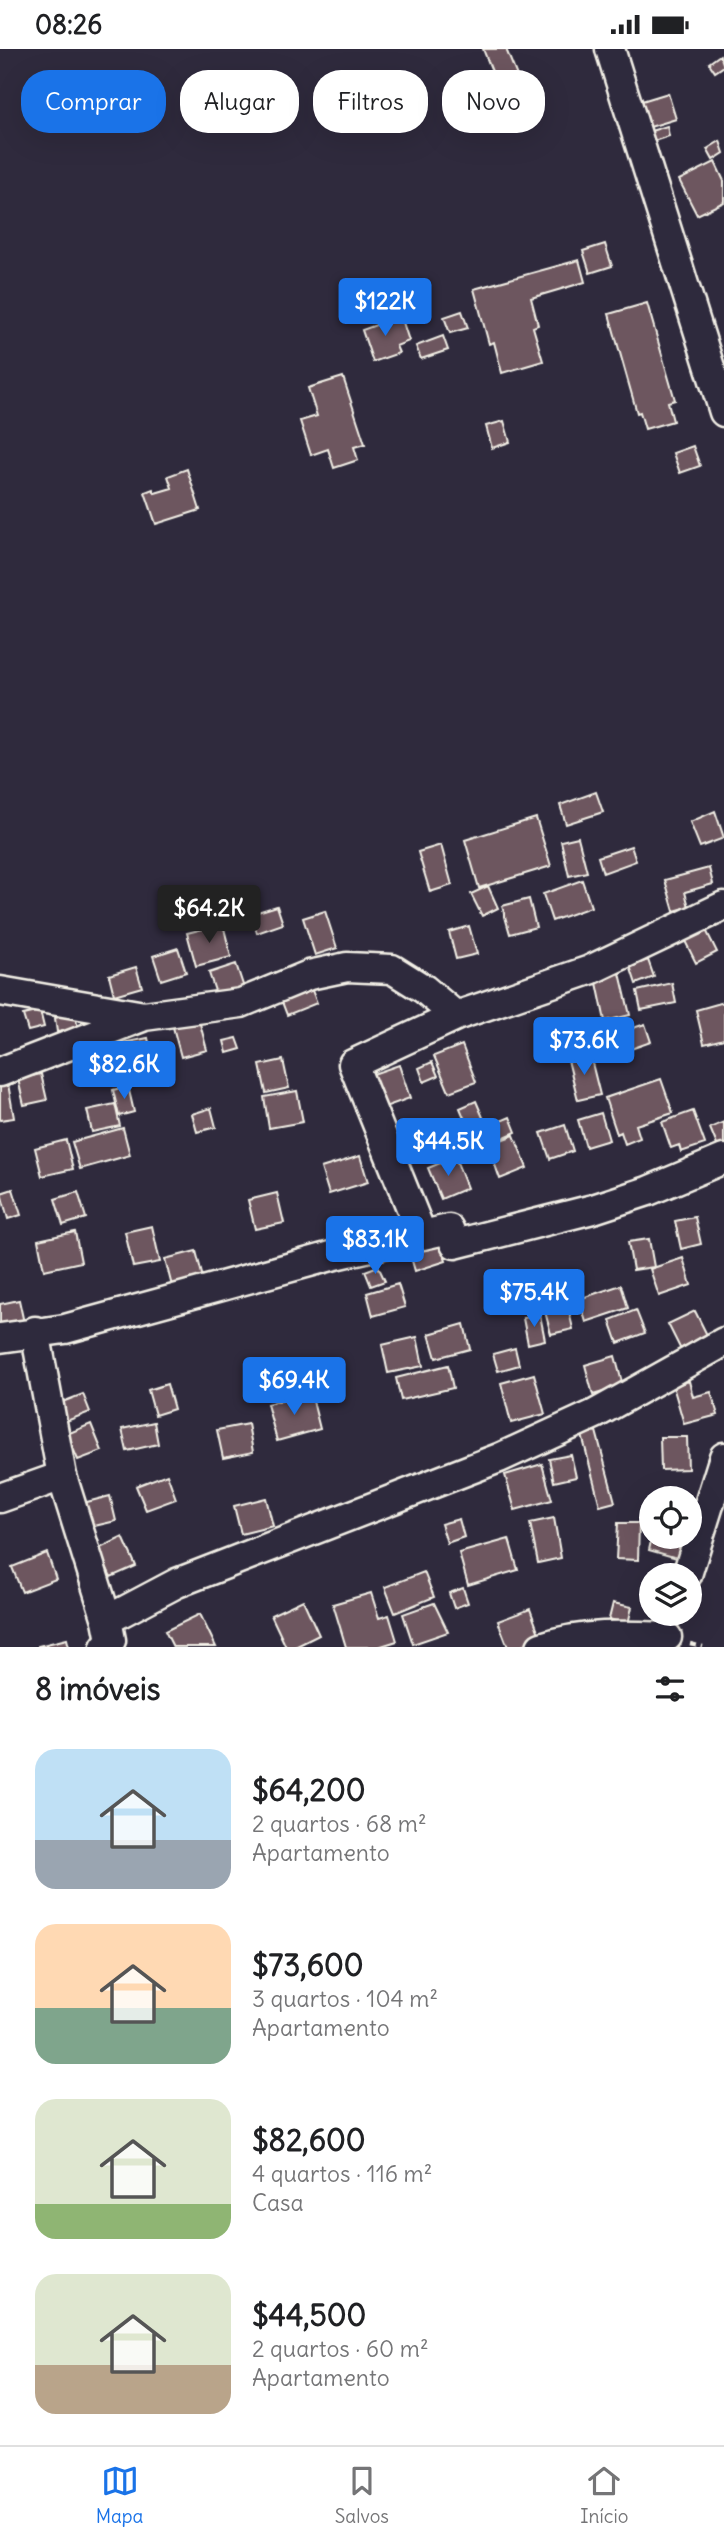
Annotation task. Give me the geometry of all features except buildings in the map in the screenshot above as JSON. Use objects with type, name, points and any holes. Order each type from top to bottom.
[{"type":"street","points":[[610,49],[724,412]]},
{"type":"street","points":[[422,1235],[353,1065],[456,1016],[590,970],[724,906]]},
{"type":"street","points":[[0,1072],[144,1016],[241,1003],[309,975],[347,967],[392,969],[424,989],[456,1016]]},
{"type":"street","points":[[0,991],[144,1016]]},
{"type":"street","points":[[0,1338],[35,1331],[65,1329],[335,1255],[422,1235],[449,1230],[455,1244],[580,1212],[648,1191],[724,1159]]},
{"type":"street","points":[[35,1331],[62,1476],[106,1633],[177,1583],[499,1458],[595,1414],[724,1342]]},
{"type":"street","points":[[691,1563],[724,1457]]},
{"type":"street","points":[[0,1499],[62,1476]]},
{"type":"street","points":[[541,1647],[561,1640],[669,1633]]}]
